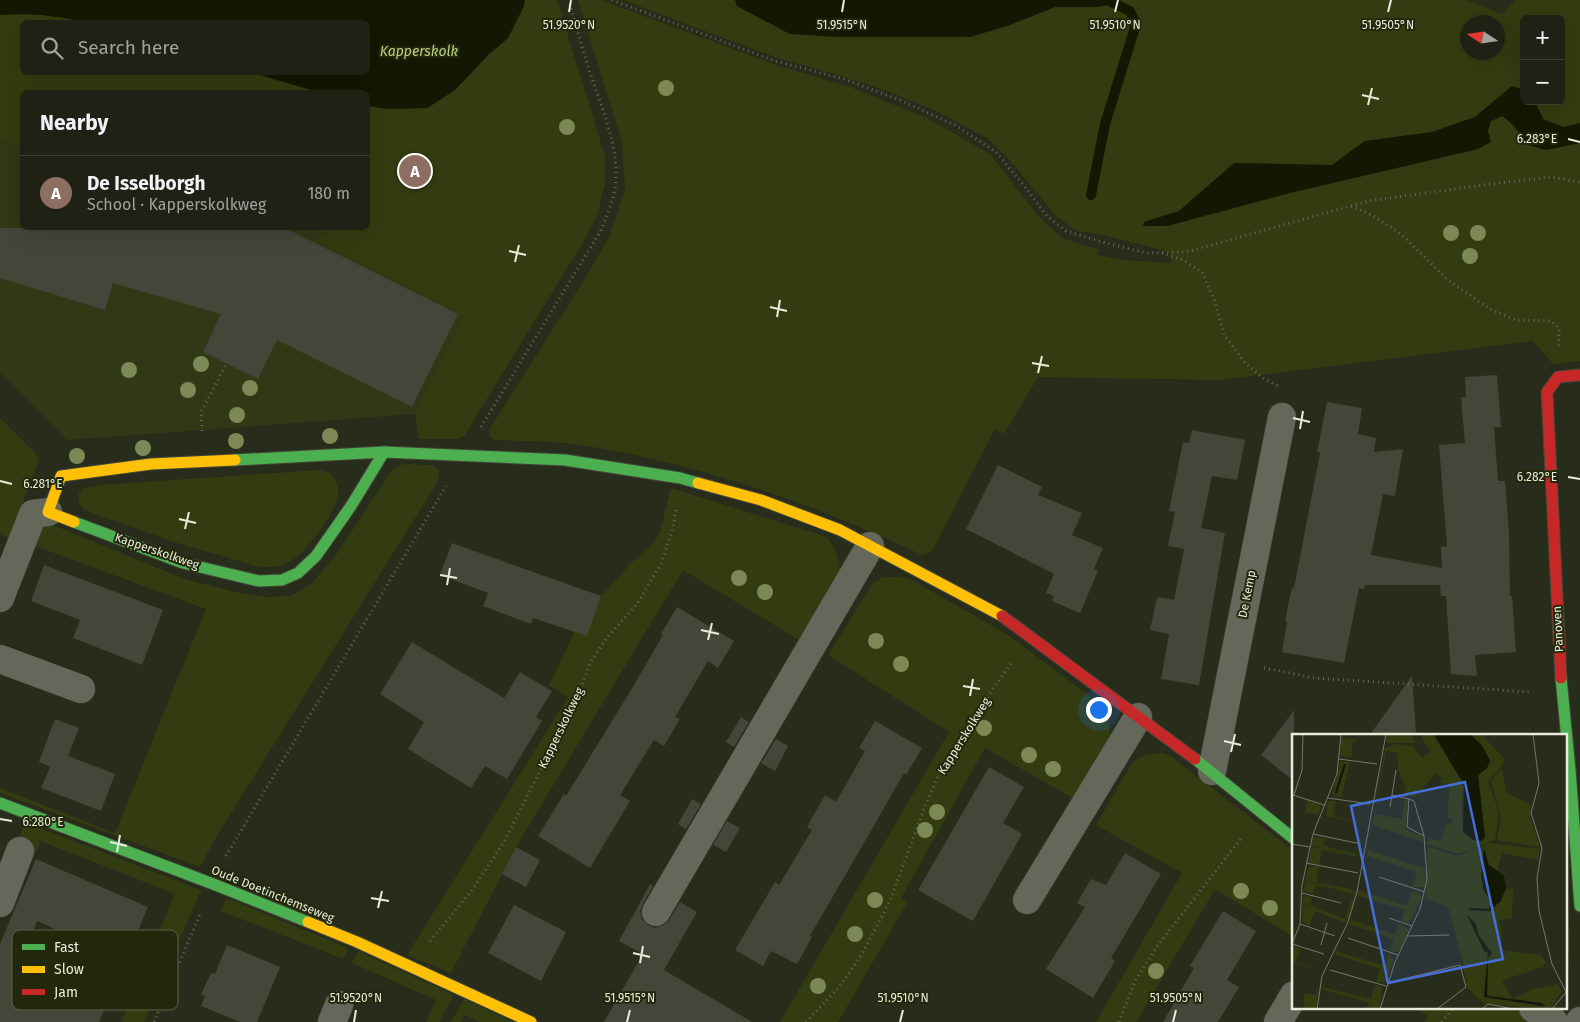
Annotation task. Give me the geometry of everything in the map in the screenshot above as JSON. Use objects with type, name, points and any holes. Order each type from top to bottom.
[{"type":"street","points":[[1558,377],[1580,375]]},
{"type":"street","name":"Panoven","points":[[1558,377],[1547,392],[1547,417],[1562,696],[1566,734]]},
{"type":"street","name":"De Kemp","points":[[1212,771],[1282,416]]},
{"type":"street","points":[[0,598],[34,514],[48,512],[61,476],[151,464],[384,452],[565,460],[680,478],[761,500],[840,530],[1006,618],[1212,771],[1292,837]]},
{"type":"street","name":"Kapperskolkweg","points":[[48,512],[183,563],[259,581],[282,580],[298,573],[316,556],[351,506],[384,452]]},
{"type":"street","points":[[656,912],[870,546]]},
{"type":"street","points":[[0,660],[81,689]]},
{"type":"street","points":[[1027,900],[1138,717]]},
{"type":"street","name":"Panoven","points":[[1568,752],[1580,906]]},
{"type":"street","name":"Oude Doetinchemseweg","points":[[0,803],[213,884],[357,942],[531,1022]]},
{"type":"street","points":[[0,903],[20,850]]},
{"type":"street","points":[[1278,1022],[1292,999]]},
{"type":"street","points":[[1536,1010],[1554,1022]]},
{"type":"path","points":[[612,0],[775,61],[844,79],[900,100],[955,125],[996,152],[1046,216],[1066,231],[1146,252],[1186,252],[1379,199],[1552,177],[1580,182]]},
{"type":"path","points":[[1351,206],[1372,215],[1402,235],[1449,282],[1490,309],[1516,320],[1551,321],[1559,328],[1558,377]]},
{"type":"path","points":[[1159,252],[1183,260],[1202,272],[1215,302],[1224,335],[1246,364],[1263,378],[1286,390],[1282,416]]},
{"type":"path","points":[[205,461],[201,412],[227,363]]},
{"type":"path","name":"Kapperskolkweg","points":[[416,968],[428,944],[470,893],[504,842],[578,696],[590,663],[606,639],[637,604],[661,564],[672,528],[680,478]]},
{"type":"path","name":"Kapperskolkweg","points":[[806,1022],[840,986],[862,954],[889,903],[940,772],[994,687],[1031,637]]},
{"type":"path","points":[[1234,662],[1315,678],[1533,692],[1562,696]]},
{"type":"path","points":[[1120,1022],[1136,979],[1158,945],[1261,812]]},
{"type":"path","points":[[178,966],[213,884]]},
{"type":"path","points":[[154,1022],[159,1010]]},
{"type":"path","points":[[1442,1022],[1451,1010]]},
{"type":"shaded area","points":[[525,0],[557,0],[605,156],[605,183],[597,216],[464,436],[457,439],[419,439],[415,414],[465,315],[319,241],[325,230],[370,230],[370,105],[388,109],[428,108],[455,90],[488,55],[508,38],[524,6]]},
{"type":"shaded area","points":[[578,0],[601,0],[779,66],[850,87],[927,118],[990,154],[1039,217],[1062,238],[1099,250],[1097,255],[1121,260],[1171,263],[1170,252],[1094,233],[1077,231],[1057,217],[1006,156],[987,138],[938,112],[890,92],[839,75],[780,59],[623,0],[735,0],[737,6],[790,34],[840,37],[970,37],[1010,25],[1055,7],[1097,7],[1116,4],[1118,0],[1467,0],[1502,14],[1516,0],[1580,0],[1580,123],[1564,127],[1544,120],[1536,105],[1565,105],[1565,15],[1520,15],[1520,89],[1512,86],[1475,117],[1432,132],[1365,141],[1332,165],[1234,163],[1179,211],[1144,222],[1167,226],[1290,193],[1478,149],[1491,121],[1503,116],[1521,133],[1525,144],[1546,150],[1580,143],[1580,361],[1553,364],[1533,341],[1220,380],[1038,377],[1004,434],[995,429],[932,551],[922,555],[839,518],[708,473],[619,452],[574,444],[495,440],[489,436],[489,430],[589,272],[610,235],[625,190],[622,142]]},
{"type":"shaded area","points":[[25,13],[75,20],[20,20],[20,75],[260,75],[311,90],[20,90],[20,146],[0,140],[0,15]]},
{"type":"shaded area","points":[[0,15],[60,20],[20,20],[20,75],[260,75],[311,90],[20,90],[20,230],[370,230],[370,228],[583,242],[464,436],[457,439],[419,439],[415,414],[67,440],[0,373]]},
{"type":"shaded area","points":[[0,418],[35,453],[39,460],[9,538],[0,534]]},
{"type":"shaded area","points":[[403,464],[432,465],[439,470],[439,477],[435,486],[215,839],[200,867],[0,793],[0,788],[115,833],[206,609],[30,544],[38,528],[48,525],[58,527],[184,579],[264,597],[291,596],[312,583],[336,555],[392,470]]},
{"type":"shaded area","points":[[319,470],[330,473],[338,486],[338,496],[334,507],[321,530],[303,551],[286,564],[276,566],[259,567],[174,542],[84,510],[78,502],[79,493],[84,488],[100,485]]},
{"type":"shaded area","points":[[671,488],[827,537],[837,556],[840,576],[801,641],[683,570],[516,847],[451,973],[407,955],[568,697],[549,685],[578,625],[630,564],[659,535]]},
{"type":"shaded area","points":[[883,577],[910,579],[1008,635],[1103,706],[1109,727],[1109,740],[1074,799],[985,748],[901,898],[907,903],[838,1022],[780,1022],[949,732],[828,655],[873,583]]},
{"type":"shaded area","points":[[1161,753],[1169,755],[1292,849],[1292,936],[1215,889],[1136,1022],[1096,1022],[1182,873],[1096,825],[1132,763],[1144,755]]},
{"type":"shaded area","points":[[25,822],[201,890],[178,943],[178,930],[160,930],[175,894],[41,841],[36,852],[17,845]]},
{"type":"shaded area","points":[[226,898],[348,948],[343,959],[221,911]]},
{"type":"shaded area","points":[[1568,909],[1570,943],[1568,966]]},
{"type":"shaded area","points":[[358,951],[454,995],[439,1022],[426,1022],[436,1000],[352,963]]},
{"type":"shaded area","points":[[464,999],[513,1022],[481,1022],[464,1015],[461,1022],[451,1022]]},
{"type":"shaded area","points":[[126,1010],[149,1010],[144,1022],[121,1022]]},
{"type":"shaded area","points":[[1418,1010],[1516,1010],[1535,1022],[1424,1022],[1428,1016]]},
{"type":"water","name":"Kapperskolk","points":[[0,0],[525,0],[524,6],[508,38],[488,55],[455,90],[427,108],[388,109],[370,106],[370,90],[311,90],[260,75],[370,75],[370,20],[74,20],[42,15],[0,15]]},
{"type":"water","points":[[735,0],[1118,0],[1116,3],[1097,7],[1055,7],[1010,25],[970,37],[840,37],[790,34],[737,6]]},
{"type":"water","points":[[1512,86],[1520,89],[1520,105],[1536,105],[1544,120],[1564,127],[1580,123],[1580,143],[1546,150],[1525,144],[1516,128],[1502,116],[1491,121],[1488,131],[1491,142],[1478,149],[1290,193],[1167,226],[1143,226],[1144,222],[1179,211],[1234,163],[1332,165],[1365,141],[1432,132],[1475,117]]},
{"type":"building","points":[[0,228],[20,228],[20,230],[289,230],[458,314],[412,407],[277,340],[258,379],[203,352],[221,314],[113,283],[105,310],[0,278]]},
{"type":"building","points":[[1497,375],[1501,427],[1494,427],[1498,481],[1505,481],[1509,533],[1510,596],[1512,596],[1516,652],[1475,655],[1477,676],[1451,674],[1446,596],[1441,596],[1440,585],[1365,585],[1364,589],[1359,588],[1344,663],[1282,652],[1288,605],[1292,588],[1294,588],[1320,453],[1317,452],[1327,402],[1362,408],[1358,434],[1376,438],[1374,452],[1403,449],[1395,496],[1383,494],[1371,555],[1442,568],[1441,547],[1447,546],[1439,445],[1465,443],[1461,397],[1466,397],[1465,377]]},
{"type":"building","points":[[1192,430],[1245,440],[1237,480],[1212,476],[1201,528],[1225,533],[1199,685],[1161,679],[1169,634],[1150,630],[1157,597],[1174,600],[1184,549],[1168,546],[1175,512],[1169,511],[1183,442],[1189,443]]},
{"type":"building","points":[[998,465],[1042,487],[1038,495],[1082,513],[1072,535],[1103,548],[1094,569],[1098,571],[1080,613],[1052,601],[1054,596],[1046,593],[1054,574],[966,529]]},
{"type":"building","points":[[452,543],[601,596],[587,636],[533,618],[531,624],[483,606],[488,593],[440,575]]},
{"type":"building","points":[[44,565],[163,610],[142,665],[73,638],[80,620],[31,601]]},
{"type":"building","points":[[677,607],[734,641],[718,668],[708,661],[675,717],[680,719],[664,746],[654,740],[620,795],[630,801],[590,868],[538,836],[564,794],[566,796],[631,690]]},
{"type":"building","points":[[412,642],[504,698],[520,672],[552,691],[536,717],[542,721],[507,779],[485,766],[471,788],[408,749],[424,722],[380,694]]},
{"type":"building","points":[[1412,676],[1416,733],[1370,734]]},
{"type":"building","points":[[1294,710],[1292,779],[1261,755]]},
{"type":"building","points":[[741,717],[749,722],[734,747],[726,742]]},
{"type":"building","points":[[55,719],[79,728],[68,756],[115,774],[101,811],[41,788],[50,767],[39,762]]},
{"type":"building","points":[[875,721],[922,748],[906,775],[904,773],[810,936],[812,937],[797,964],[771,951],[763,966],[735,950],[775,882],[779,885],[812,830],[807,827],[825,795],[836,802],[865,751],[859,748]]},
{"type":"building","points":[[776,739],[788,746],[775,771],[761,763]]},
{"type":"building","points":[[989,767],[1024,787],[1003,823],[1022,834],[973,921],[918,890]]},
{"type":"building","points":[[692,799],[701,804],[686,829],[678,824]]},
{"type":"building","points":[[727,821],[740,828],[726,852],[713,845]]},
{"type":"building","points":[[516,847],[540,860],[526,887],[502,874]]},
{"type":"building","points":[[1125,853],[1161,874],[1111,958],[1115,961],[1093,998],[1046,969],[1085,907],[1077,903],[1091,879],[1106,885]]},
{"type":"building","points":[[36,859],[148,907],[138,930],[57,930],[37,921],[33,930],[12,930],[12,1010],[104,1010],[99,1022],[0,1022],[0,944]]},
{"type":"building","points":[[650,884],[653,886],[640,911],[642,919],[648,925],[655,928],[664,925],[680,902],[697,912],[664,970],[752,1022],[604,1022],[643,954],[619,941]]},
{"type":"building","points":[[514,905],[566,932],[541,981],[488,953]]},
{"type":"building","points":[[1223,911],[1256,931],[1227,980],[1239,987],[1218,1022],[1163,1022],[1194,968],[1190,966]]},
{"type":"building","points":[[227,945],[280,967],[257,1022],[240,1022],[201,1006],[205,996],[201,994],[211,973],[215,974]]},
{"type":"waterway","points":[[1091,195],[1105,124],[1136,24],[1130,11],[1107,0]]},
{"type":"traffic: fast","points":[[74,522],[183,563],[259,581],[282,580],[298,573],[316,556],[351,506],[384,452]]},
{"type":"traffic: fast","points":[[235,460],[384,452],[565,460],[680,478],[698,483]]},
{"type":"traffic: fast","points":[[1561,678],[1566,734]]},
{"type":"traffic: fast","points":[[1568,750],[1580,906]]},
{"type":"traffic: fast","points":[[1195,759],[1292,837]]},
{"type":"traffic: fast","points":[[0,803],[308,922]]},
{"type":"traffic: slow","points":[[74,522],[48,512],[61,476],[151,464],[235,460]]},
{"type":"traffic: slow","points":[[698,483],[761,500],[840,530],[1002,616]]},
{"type":"traffic: slow","points":[[308,922],[357,942],[531,1022]]},
{"type":"traffic: jam","points":[[1561,678],[1547,392],[1558,377],[1580,375]]},
{"type":"traffic: jam","points":[[1002,616],[1195,759]]},
{"type":"place","name":"De Isselborgh","points":[[415,171]]}]
